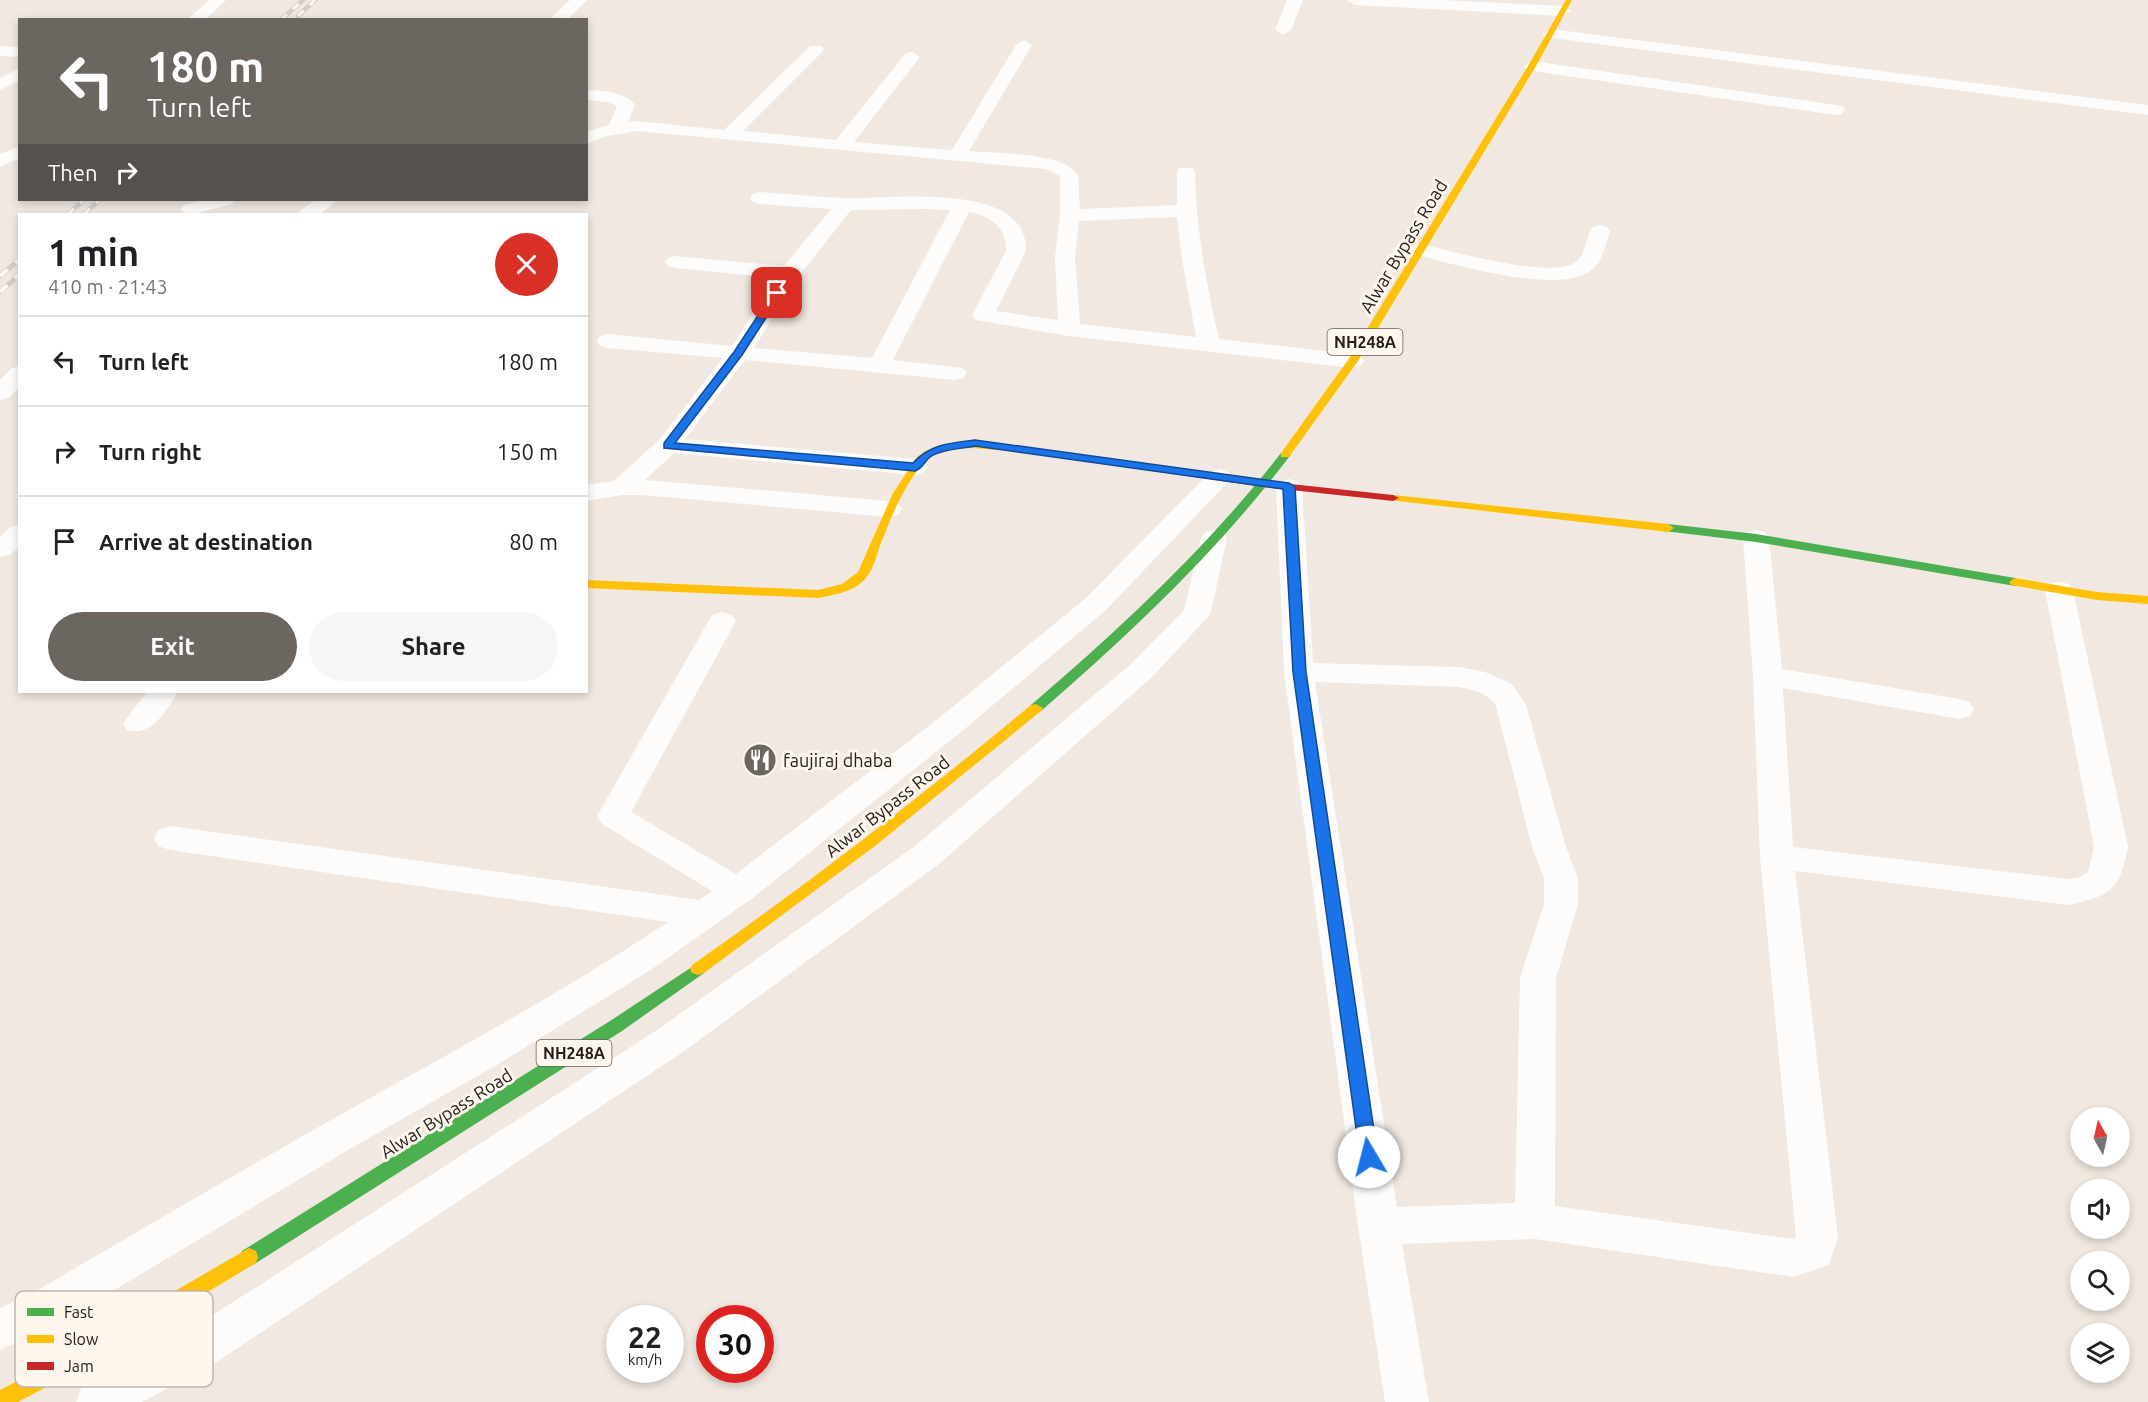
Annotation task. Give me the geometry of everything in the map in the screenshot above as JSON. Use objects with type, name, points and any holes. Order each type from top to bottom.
[{"type":"main road","name":"Alwar Bypass Road","points":[[190,1291],[452,1131],[616,1026],[780,912],[964,768],[1109,646],[1168,588],[1214,538],[1276,485],[1422,250],[1566,6]]},
{"type":"main road","points":[[588,584],[818,594],[847,587],[861,577],[889,509],[915,467],[927,454],[948,447],[975,443],[1276,485],[1755,538],[2097,596],[2148,600]]},
{"type":"main road","name":"Alwar Bypass Road","points":[[0,1401],[26,1387]]},
{"type":"street","points":[[197,18],[218,0]]},
{"type":"street","points":[[558,18],[579,0]]},
{"type":"street","points":[[1283,30],[1295,0]]},
{"type":"street","points":[[1355,0],[1566,6]]},
{"type":"street","points":[[1551,33],[2148,110]]},
{"type":"street","points":[[957,156],[1024,45]]},
{"type":"street","points":[[729,135],[816,49]]},
{"type":"street","points":[[0,51],[18,52]]},
{"type":"street","points":[[841,146],[912,57]]},
{"type":"street","points":[[1532,66],[1836,110]]},
{"type":"street","points":[[0,85],[18,74]]},
{"type":"street","points":[[588,95],[609,96],[626,105],[617,127]]},
{"type":"street","points":[[588,138],[602,130],[637,126],[1038,163],[1066,171],[1069,175],[1070,215],[1065,257],[1069,329]]},
{"type":"street","points":[[0,161],[18,152]]},
{"type":"street","points":[[1186,172],[1184,211],[1192,265],[1209,344]]},
{"type":"street","points":[[760,198],[845,204],[963,205],[994,213],[1003,219],[1017,241],[1016,251],[982,315],[1069,329],[1353,361]]},
{"type":"street","points":[[193,208],[221,201]]},
{"type":"street","points":[[309,213],[327,201]]},
{"type":"street","points":[[622,487],[668,445],[738,353],[790,273],[845,204]]},
{"type":"street","points":[[879,366],[963,205]]},
{"type":"street","points":[[1070,215],[1184,211]]},
{"type":"street","points":[[1422,250],[1506,268],[1564,274],[1578,270],[1585,264],[1600,231]]},
{"type":"street","points":[[675,262],[790,273]]},
{"type":"street","points":[[608,341],[955,373]]},
{"type":"street","points":[[668,445],[915,467]]},
{"type":"street","points":[[75,1291],[328,1141],[487,1053],[639,959],[738,891],[950,725],[1096,604],[1219,477]]},
{"type":"street","points":[[1276,485],[1299,672],[1379,1226],[1407,1402]]},
{"type":"street","points":[[588,493],[622,487],[642,487],[889,509]]},
{"type":"street","points":[[0,549],[18,535]]},
{"type":"street","points":[[213,1339],[670,1041],[927,855],[1141,671],[1197,612],[1214,538]]},
{"type":"street","points":[[1379,1226],[1535,1221],[1793,1258],[1814,1252],[1817,1237],[1777,857],[1768,676],[1755,538]]},
{"type":"street","points":[[0,562],[18,563]]},
{"type":"street","points":[[1777,857],[2069,892],[2093,887],[2105,876],[2111,847],[2059,590]]},
{"type":"street","points":[[722,621],[613,816],[738,891]]},
{"type":"street","points":[[1299,672],[1459,678],[1485,682],[1501,691],[1511,705],[1549,847],[1561,878],[1561,904],[1538,978],[1535,1221]]},
{"type":"street","points":[[1768,676],[1959,710]]},
{"type":"street","points":[[138,723],[162,693]]},
{"type":"street","points":[[170,838],[705,914]]},
{"type":"street","points":[[0,1330],[15,1323]]},
{"type":"street","points":[[98,1402],[126,1387]]},
{"type":"railway","points":[[283,18],[303,0]]},
{"type":"railway","points":[[298,16],[315,0]]},
{"type":"railway","points":[[69,213],[83,201]]},
{"type":"railway","points":[[85,213],[99,201]]},
{"type":"railway","points":[[0,276],[18,261]]},
{"type":"railway","points":[[0,292],[18,276]]},
{"type":"traffic: fast","points":[[1036,708],[1168,589],[1230,524],[1285,455]]},
{"type":"traffic: fast","points":[[1668,528],[1756,538],[2015,582]]},
{"type":"traffic: fast","points":[[249,1257],[616,1026],[698,969]]},
{"type":"traffic: slow","points":[[1285,455],[1353,361],[1532,66],[1569,0]]},
{"type":"traffic: slow","points":[[588,584],[818,594],[840,589],[856,581],[863,574],[892,506],[921,459],[938,449],[957,445],[1005,447]]},
{"type":"traffic: slow","points":[[1393,498],[1668,528]]},
{"type":"traffic: slow","points":[[2015,582],[2097,596],[2148,600]]},
{"type":"traffic: slow","points":[[698,969],[870,843],[1036,708]]},
{"type":"traffic: slow","points":[[192,1291],[249,1257]]},
{"type":"traffic: slow","points":[[0,1401],[26,1387]]},
{"type":"traffic: jam","points":[[1005,447],[1264,484],[1393,498]]},
{"type":"place","name":"faujiraj dhaba","points":[[760,760]]},
{"type":"route","points":[[777,293],[738,353],[668,445],[915,467],[927,454],[948,447],[975,443],[1289,487],[1299,672],[1369,1157]]}]
